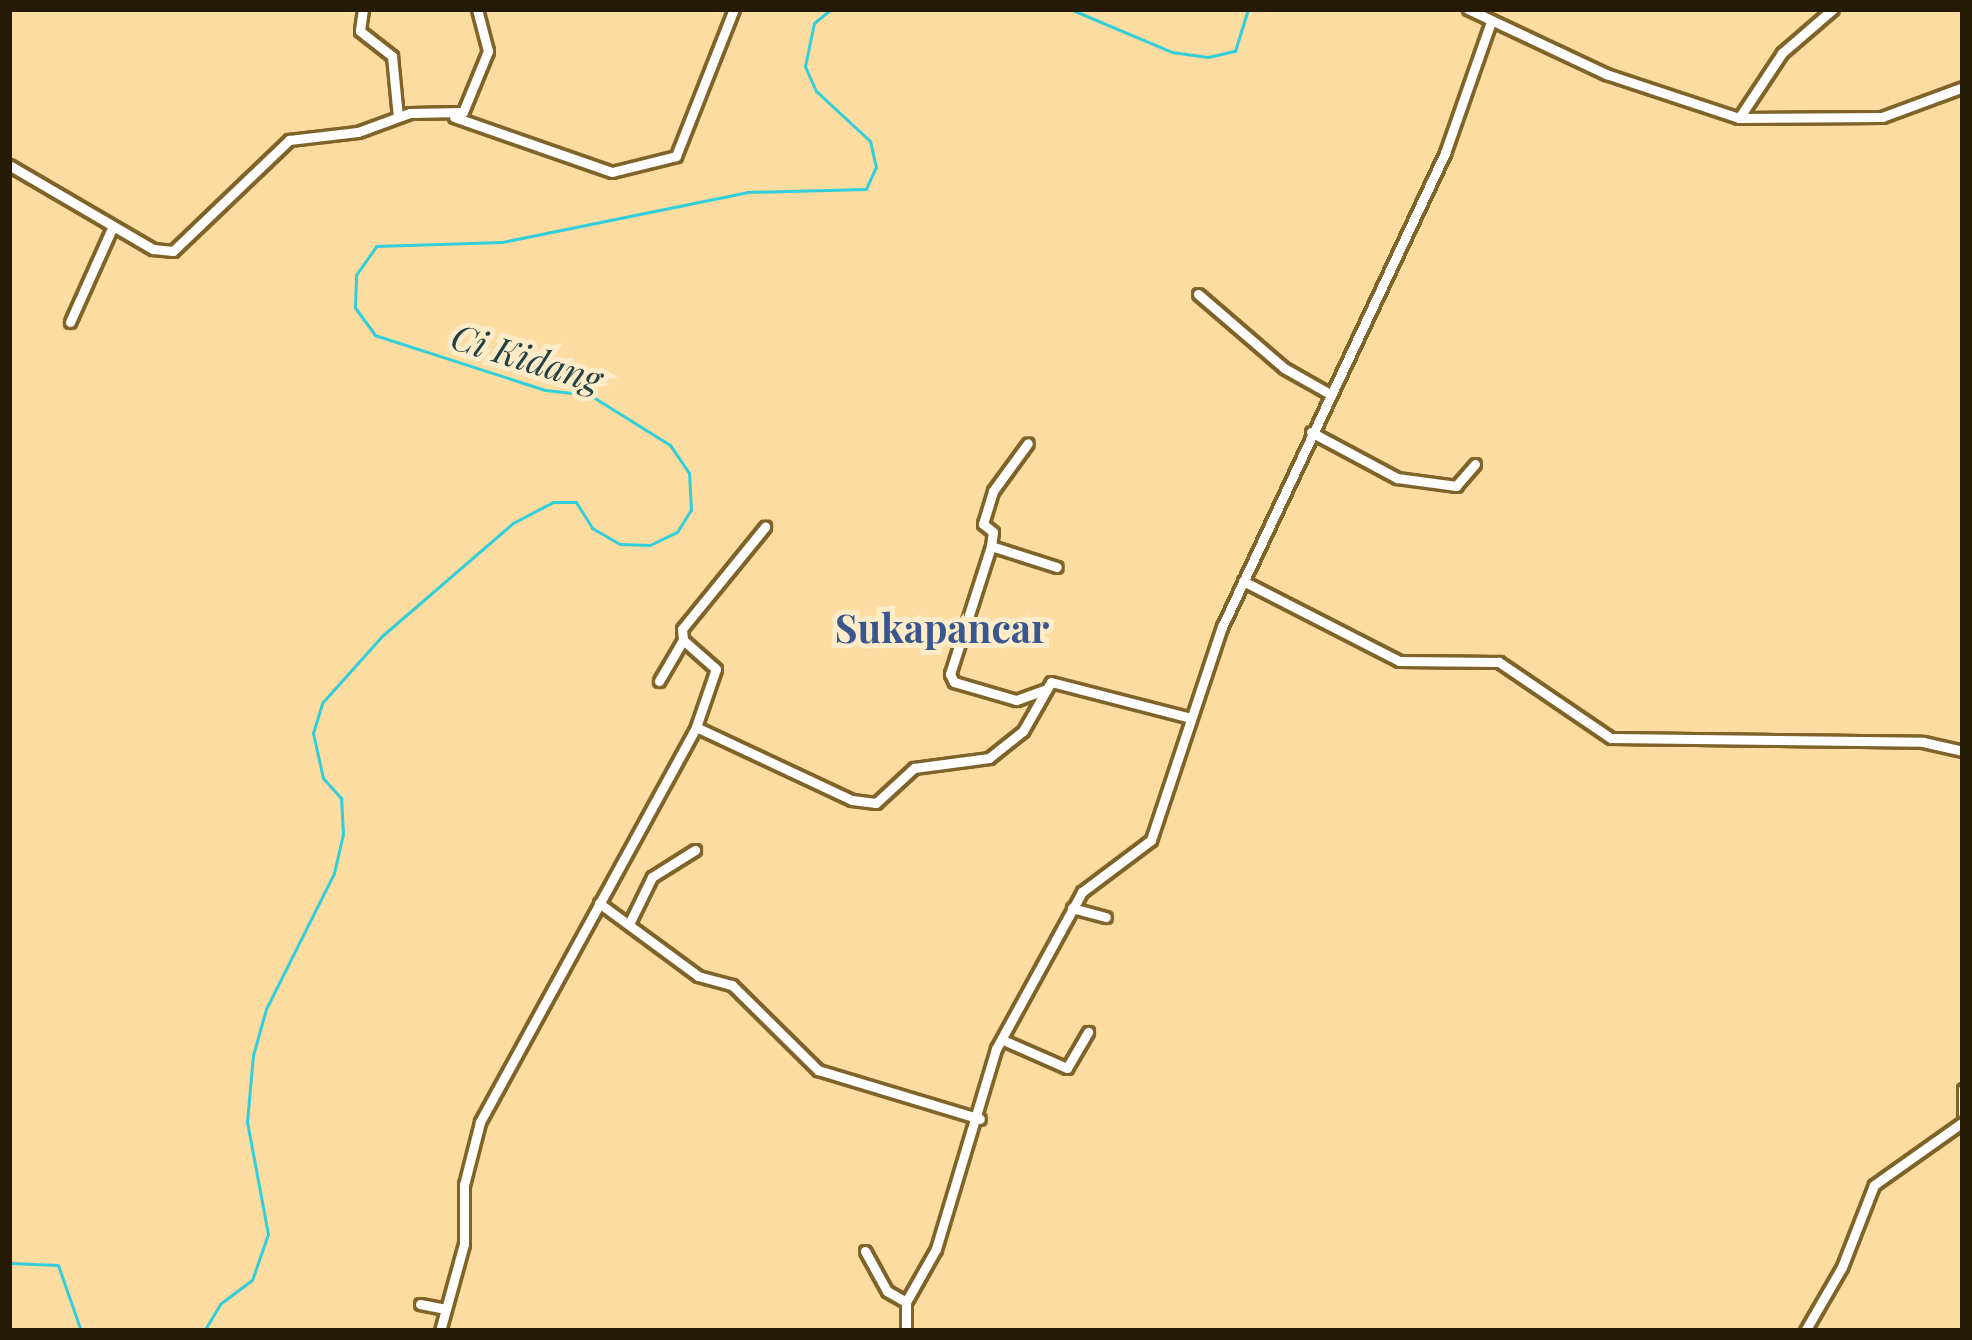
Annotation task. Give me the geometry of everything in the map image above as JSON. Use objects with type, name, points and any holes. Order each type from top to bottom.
[{"type":"street","points":[[363,9],[360,32],[392,56],[398,117]]},
{"type":"street","points":[[454,117],[467,106],[488,51],[477,9]]},
{"type":"street","points":[[9,165],[113,226],[173,251],[289,140],[358,133],[398,117],[454,117],[612,172],[676,156],[734,9]]},
{"type":"street","points":[[1468,9],[1683,104],[1739,118],[1882,117],[1963,87]]},
{"type":"street","points":[[1739,118],[1782,53],[1833,9]]},
{"type":"street","points":[[907,1331],[907,1302],[927,1273],[1003,1040],[1072,908],[1093,878],[1151,840],[1187,717],[1243,581],[1445,153],[1491,22]]},
{"type":"street","points":[[70,322],[113,226]]},
{"type":"street","points":[[1198,294],[1284,368],[1330,394]]},
{"type":"street","points":[[1311,433],[1397,478],[1456,486],[1475,464]]},
{"type":"street","points":[[1028,443],[993,491],[983,524],[993,532],[991,545],[951,678],[1022,700],[1062,681],[1187,717]]},
{"type":"street","points":[[659,681],[682,640],[686,622],[765,526]]},
{"type":"street","points":[[991,545],[1057,567]]},
{"type":"street","points":[[1243,581],[1399,661],[1499,662],[1611,738],[1923,742],[1963,751]]},
{"type":"street","points":[[440,1331],[480,1122],[696,727],[716,669],[682,640]]},
{"type":"street","points":[[696,727],[852,800],[876,803],[910,771],[989,758],[1023,731],[1044,690]]},
{"type":"street","points":[[630,922],[652,877],[695,850]]},
{"type":"street","points":[[598,903],[698,976],[731,985],[818,1070],[980,1119]]},
{"type":"street","points":[[1072,908],[1106,917]]},
{"type":"street","points":[[1003,1040],[1067,1068],[1088,1032]]},
{"type":"street","points":[[1805,1331],[1843,1267],[1874,1185],[1963,1118],[1963,1089]]},
{"type":"street","points":[[865,1251],[887,1292],[907,1302]]},
{"type":"street","points":[[420,1304],[446,1310]]},
{"type":"waterway","name":"Ci Kidang","points":[[204,1331],[220,1304],[252,1280],[268,1234],[247,1122],[253,1055],[266,1009],[334,873],[343,834],[341,798],[323,778],[313,733],[322,703],[382,636],[513,523],[553,502],[576,502],[592,528],[620,544],[650,545],[677,532],[691,510],[689,473],[670,445],[590,395],[545,390],[375,335],[355,307],[356,275],[376,246],[502,242],[747,192],[866,189],[876,167],[870,141],[816,91],[805,66],[814,23],[831,9]]},
{"type":"waterway","name":"Ci Kidang","points":[[1070,9],[1172,52],[1208,57],[1235,51],[1248,9]]},
{"type":"waterway","name":"Ci Kidang","points":[[9,1263],[58,1265],[81,1331]]},
{"type":"district","name":"Sukapancar","points":[[942,627]]}]
